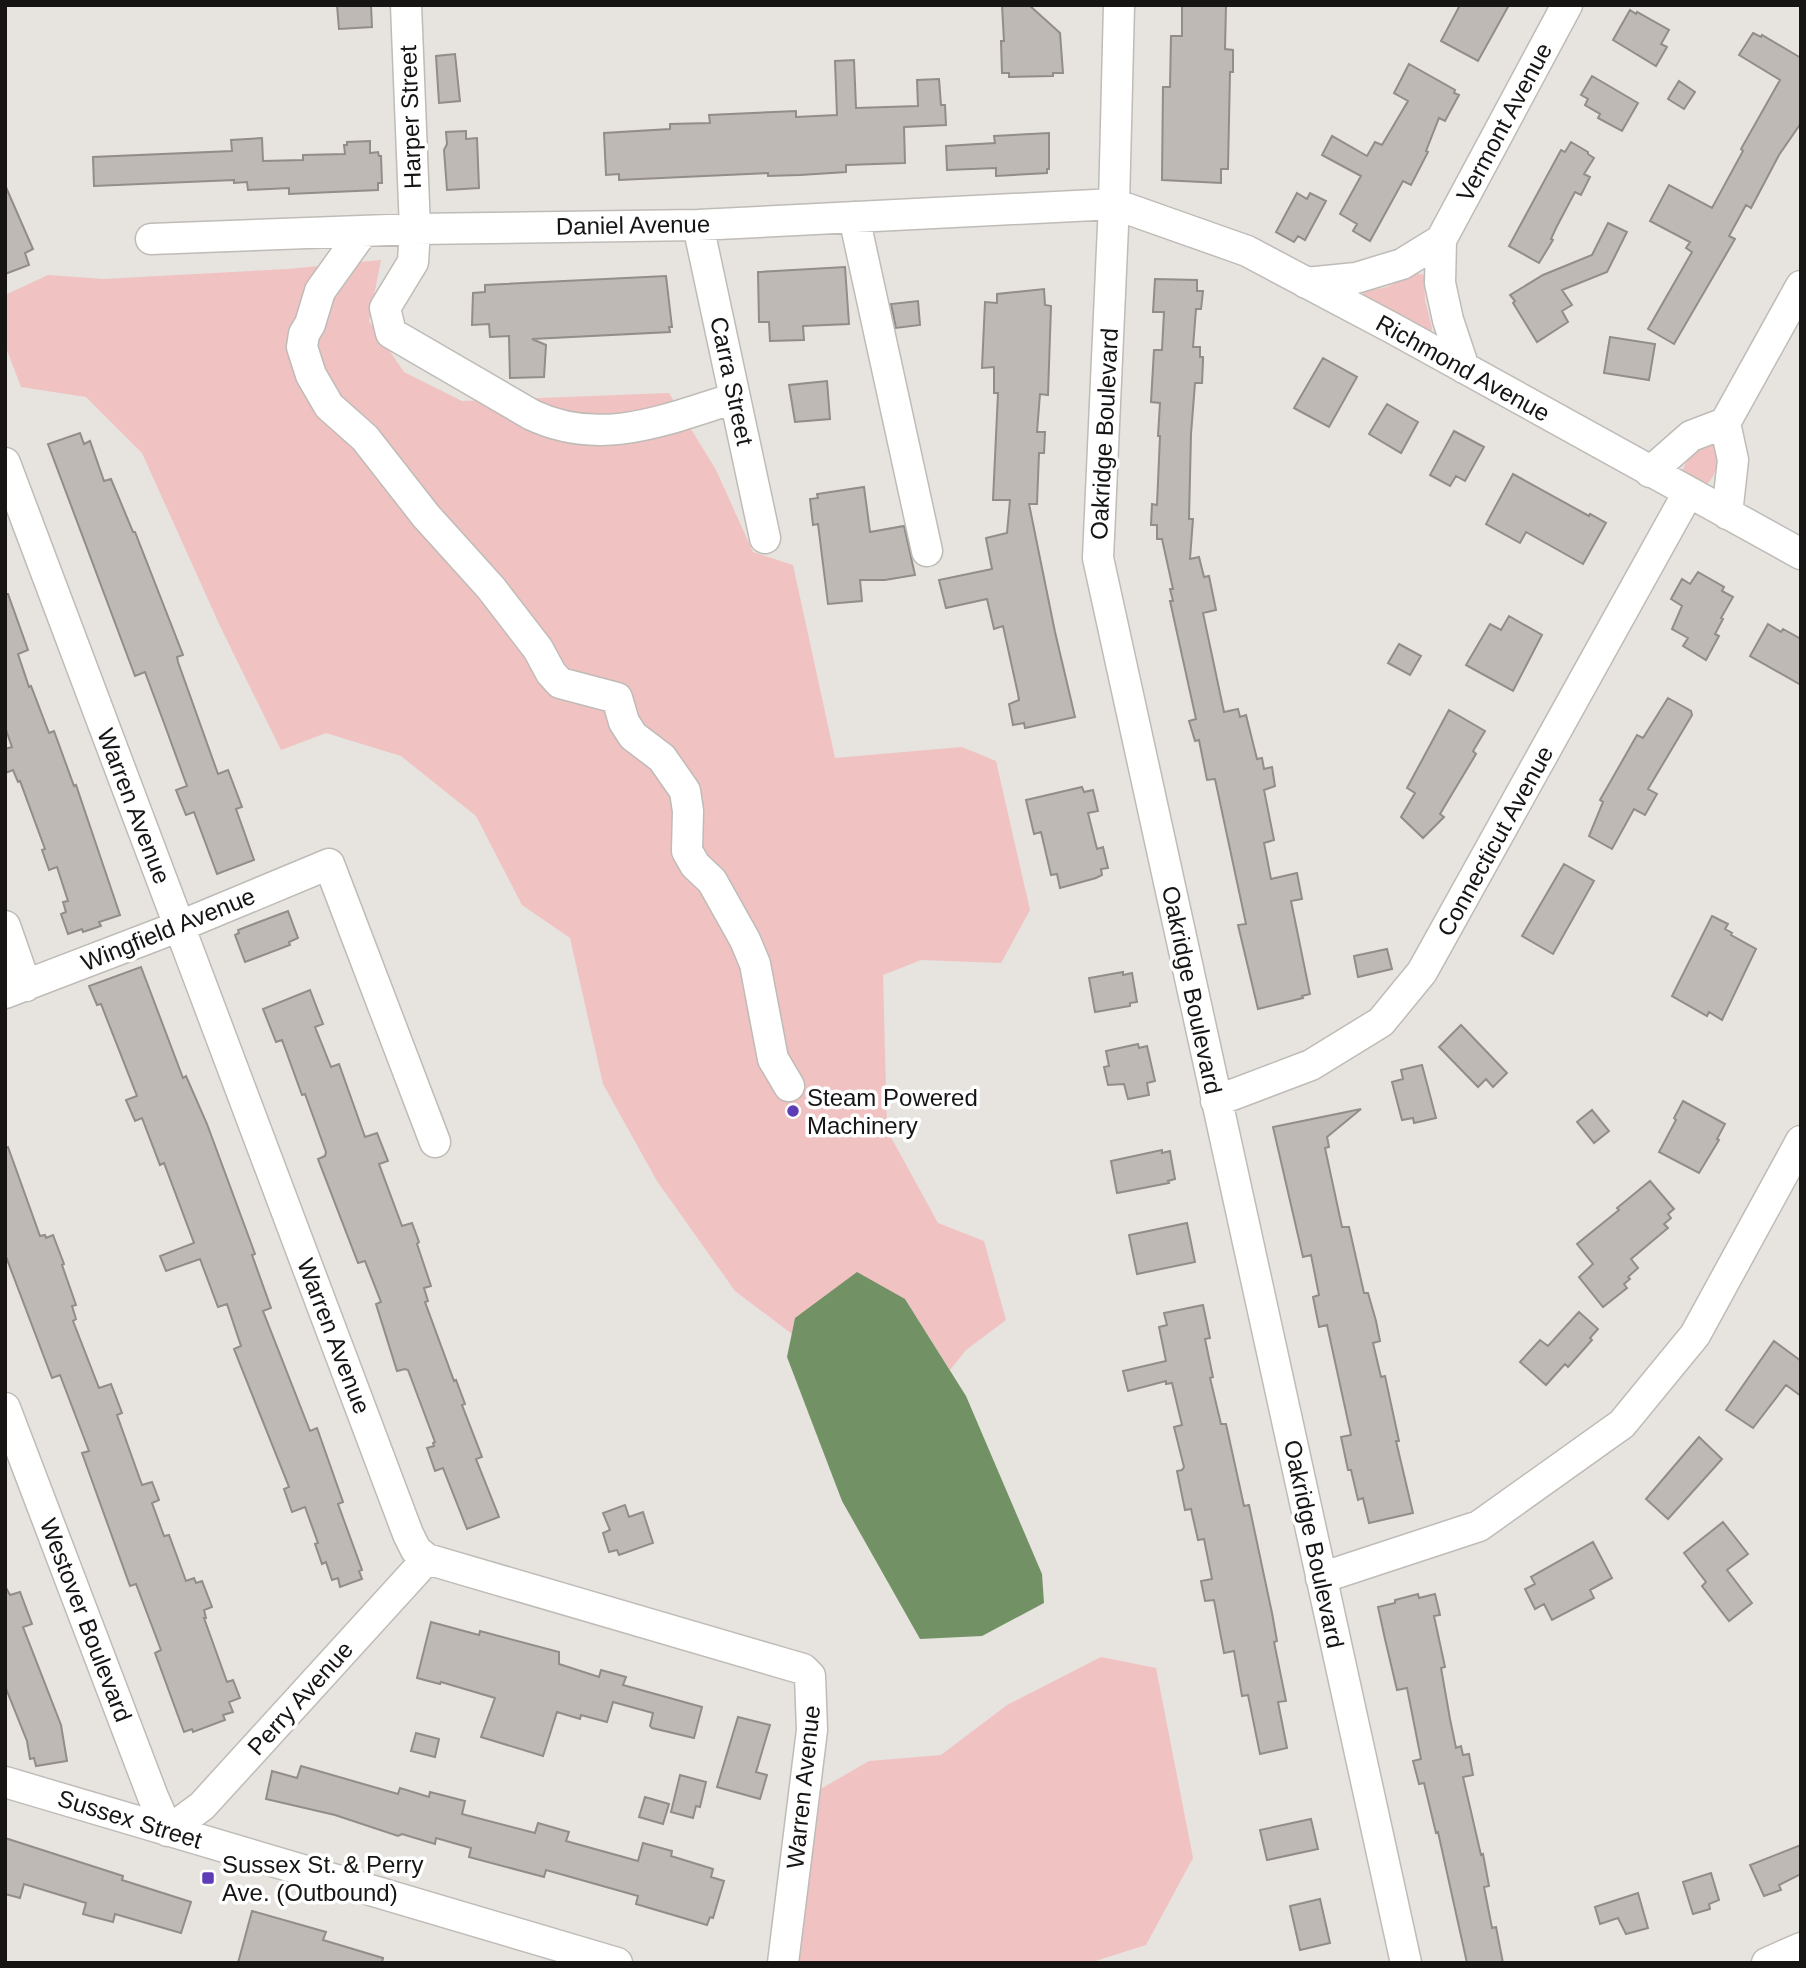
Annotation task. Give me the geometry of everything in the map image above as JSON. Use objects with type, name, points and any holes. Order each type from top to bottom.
[{"type":"street","name":"Harper Street","points":[[406,5],[415,229],[412,262],[386,308],[391,332],[554,425],[586,430],[634,429],[736,398]]},
{"type":"street","name":"Oakridge Boulevard","points":[[1119,5],[1115,204],[1098,558],[1406,1963]]},
{"type":"street","name":"Vermont Avenue","points":[[1464,368],[1448,320],[1440,283],[1441,240],[1567,5]]},
{"type":"street","name":"Daniel Avenue","points":[[151,239],[415,229],[698,225],[1115,204]]},
{"type":"street","name":"Richmond Avenue","points":[[1115,204],[1247,251],[1801,554]]},
{"type":"street","points":[[853,217],[927,551]]},
{"type":"street","name":"Carra Street","points":[[698,225],[765,538]]},
{"type":"street","points":[[363,231],[320,291],[310,324],[304,334],[302,347],[311,375],[329,405],[365,438],[426,516],[491,587],[560,683],[617,698],[624,722],[633,736],[662,758],[675,775],[685,792],[687,851],[695,865],[712,881],[745,940],[755,964],[773,1059],[789,1086]]},
{"type":"street","points":[[1306,283],[1356,278],[1402,264],[1441,240]]},
{"type":"street","points":[[1727,514],[1733,460],[1726,423],[1801,286]]},
{"type":"street","points":[[1650,472],[1691,436],[1726,423]]},
{"type":"street","name":"Warren Avenue","points":[[5,463],[416,1550],[427,1559],[803,1669],[810,1676],[812,1730],[783,1963]]},
{"type":"street","name":"Connecticut Avenue","points":[[1216,1101],[1311,1065],[1381,1022],[1422,972],[1688,493]]},
{"type":"street","name":"Wingfield Avenue","points":[[16,989],[180,926],[329,864],[435,1142]]},
{"type":"street","points":[[5,926],[16,989]]},
{"type":"street","points":[[1321,1578],[1479,1526],[1622,1424],[1695,1335],[1801,1141]]},
{"type":"street","name":"Westover Boulevard","points":[[5,1408],[153,1797],[169,1831]]},
{"type":"street","name":"Perry Avenue","points":[[169,1831],[202,1806],[427,1559]]},
{"type":"street","name":"Sussex Street","points":[[5,1782],[617,1963]]},
{"type":"street","points":[[1767,1963],[1801,1948]]},
{"type":"shaded area","points":[[381,260],[369,321],[404,372],[462,401],[669,393],[716,470],[753,552],[793,565],[835,758],[962,747],[996,761],[1030,910],[1001,963],[921,960],[883,975],[887,1130],[938,1223],[984,1241],[1006,1320],[966,1350],[950,1370],[905,1299],[795,1318],[792,1334],[735,1291],[657,1181],[603,1084],[570,938],[522,905],[476,816],[401,756],[326,733],[281,750],[220,626],[142,453],[86,397],[21,387],[5,345],[5,295],[48,275],[103,279],[288,269]]},
{"type":"shaded area","points":[[1416,273],[1424,275],[1431,335],[1361,296],[1366,291],[1387,287]]},
{"type":"shaded area","points":[[1716,442],[1717,467],[1712,479],[1703,487],[1682,474],[1684,467],[1694,453]]},
{"type":"shaded area","points":[[857,1272],[905,1299],[966,1396],[1042,1574],[1044,1603],[982,1636],[920,1639],[842,1501],[787,1357],[795,1318]]},
{"type":"shaded area","points":[[1101,1657],[1156,1668],[1193,1858],[1146,1945],[1089,1963],[794,1963],[819,1790],[869,1761],[941,1755],[1007,1705]]},
{"type":"building","points":[[337,5],[371,5],[372,27],[339,29]]},
{"type":"building","points":[[1002,5],[1029,5],[1060,33],[1063,73],[1053,73],[1053,76],[1009,77],[1009,73],[1002,73]]},
{"type":"building","points":[[1182,5],[1226,5],[1225,49],[1233,50],[1233,72],[1230,72],[1228,169],[1221,169],[1221,183],[1162,180],[1163,87],[1170,87],[1171,36],[1182,36]]},
{"type":"building","points":[[1460,5],[1509,5],[1478,61],[1441,41]]},
{"type":"building","points":[[1630,10],[1669,30],[1661,44],[1667,47],[1656,66],[1613,40]]},
{"type":"building","points":[[1753,33],[1761,37],[1762,35],[1801,58],[1801,123],[1779,155],[1751,208],[1746,205],[1729,236],[1735,239],[1674,344],[1648,329],[1692,252],[1686,248],[1690,242],[1650,221],[1669,185],[1712,208],[1780,80],[1739,55]]},
{"type":"building","points":[[455,54],[460,101],[439,103],[436,56]]},
{"type":"building","points":[[854,60],[856,108],[918,106],[917,80],[939,79],[946,125],[904,127],[905,163],[846,165],[846,172],[800,175],[768,176],[768,173],[619,180],[619,174],[606,175],[604,133],[670,129],[670,124],[710,123],[709,115],[796,111],[796,117],[837,115],[835,61]]},
{"type":"building","points":[[1409,64],[1455,90],[1454,93],[1459,95],[1445,121],[1439,118],[1426,151],[1428,152],[1411,185],[1403,181],[1370,241],[1353,231],[1357,224],[1340,214],[1361,176],[1322,155],[1332,136],[1367,156],[1375,142],[1382,145],[1408,101],[1394,93]]},
{"type":"building","points":[[1592,76],[1638,103],[1622,131],[1598,118],[1600,114],[1585,105],[1588,99],[1581,95]]},
{"type":"building","points":[[1679,81],[1695,92],[1684,109],[1668,99]]},
{"type":"building","points":[[466,131],[466,139],[477,138],[479,188],[447,190],[444,150],[447,144],[446,132]]},
{"type":"building","points":[[1049,133],[1047,173],[996,176],[996,168],[947,170],[946,146],[995,143],[994,136]]},
{"type":"building","points":[[262,138],[263,161],[303,160],[303,155],[345,154],[344,145],[347,145],[347,142],[370,141],[370,153],[378,152],[381,156],[382,183],[378,183],[378,190],[289,194],[289,188],[248,190],[247,182],[234,183],[234,180],[94,186],[93,157],[232,151],[231,140]]},
{"type":"building","points":[[1571,142],[1594,158],[1584,174],[1590,177],[1581,195],[1575,192],[1539,263],[1509,246],[1561,150],[1565,152]]},
{"type":"building","points":[[5,185],[33,249],[25,253],[29,265],[5,274]]},
{"type":"building","points":[[1297,193],[1307,199],[1310,193],[1326,201],[1305,240],[1298,236],[1294,242],[1276,232]]},
{"type":"building","points":[[1608,223],[1627,232],[1607,272],[1562,290],[1572,305],[1562,311],[1568,322],[1537,342],[1510,295],[1543,275],[1592,255]]},
{"type":"building","points":[[845,267],[849,324],[803,326],[804,340],[770,341],[769,322],[759,322],[758,272]]},
{"type":"building","points":[[666,276],[672,327],[669,327],[670,332],[532,339],[546,345],[544,377],[510,378],[509,336],[490,337],[489,324],[472,325],[473,293],[485,292],[485,285]]},
{"type":"building","points":[[1155,279],[1197,280],[1197,291],[1203,291],[1201,309],[1196,309],[1193,347],[1200,347],[1203,361],[1202,383],[1195,383],[1191,434],[1189,519],[1193,519],[1190,559],[1199,557],[1204,577],[1209,576],[1216,610],[1203,613],[1224,712],[1238,709],[1240,717],[1246,715],[1257,759],[1262,758],[1264,769],[1272,767],[1275,786],[1264,790],[1274,840],[1264,843],[1271,879],[1297,873],[1302,899],[1291,901],[1310,994],[1258,1009],[1238,925],[1246,924],[1215,779],[1207,780],[1199,740],[1195,741],[1189,721],[1196,719],[1170,601],[1173,601],[1170,589],[1173,589],[1162,539],[1157,539],[1157,525],[1151,525],[1152,504],[1157,505],[1160,436],[1160,403],[1151,402],[1154,350],[1162,350],[1164,312],[1153,312]]},
{"type":"building","points":[[1044,289],[1045,305],[1051,306],[1048,395],[1040,394],[1037,432],[1045,432],[1044,453],[1039,453],[1037,504],[1029,504],[1075,717],[1025,728],[1024,723],[1013,725],[1009,704],[1019,700],[1003,626],[994,629],[987,599],[946,608],[939,580],[992,569],[986,538],[1007,533],[1010,500],[993,500],[998,393],[994,393],[994,367],[982,368],[985,302],[997,303],[997,294]]},
{"type":"building","points":[[918,301],[920,325],[896,328],[891,304]]},
{"type":"building","points":[[1610,337],[1655,344],[1649,380],[1604,373]]},
{"type":"building","points":[[1323,358],[1357,377],[1329,427],[1294,408]]},
{"type":"building","points":[[827,381],[830,419],[795,422],[789,385]]},
{"type":"building","points":[[1387,404],[1418,422],[1401,453],[1369,434]]},
{"type":"building","points":[[1454,431],[1484,447],[1465,481],[1456,476],[1450,486],[1430,475]]},
{"type":"building","points":[[80,433],[84,444],[90,441],[104,481],[111,479],[135,532],[183,655],[177,657],[178,662],[218,774],[228,770],[242,807],[236,809],[254,860],[217,874],[194,812],[186,815],[176,790],[187,786],[164,723],[145,672],[135,676],[48,444]]},
{"type":"building","points":[[1513,474],[1606,523],[1583,564],[1526,532],[1520,543],[1486,524]]},
{"type":"building","points":[[864,487],[870,532],[904,526],[915,575],[885,580],[860,580],[862,601],[828,604],[818,524],[813,525],[810,499],[818,498],[817,494]]},
{"type":"building","points":[[1698,572],[1724,587],[1722,591],[1733,597],[1721,618],[1723,619],[1715,634],[1719,636],[1706,660],[1683,646],[1688,638],[1672,629],[1682,606],[1671,599],[1682,579],[1690,584]]},
{"type":"building","points":[[5,594],[8,594],[28,650],[18,654],[29,687],[31,686],[49,733],[54,731],[74,786],[76,785],[120,915],[99,922],[101,926],[83,932],[82,929],[68,934],[61,914],[66,912],[63,902],[68,901],[57,867],[49,870],[42,850],[45,849],[20,781],[18,782],[13,770],[5,773],[5,749],[12,747],[5,727]]},
{"type":"building","points":[[1509,616],[1542,635],[1513,691],[1466,665],[1490,624],[1501,630]]},
{"type":"building","points":[[1768,624],[1801,639],[1801,685],[1750,656]]},
{"type":"building","points":[[1399,644],[1421,656],[1410,675],[1388,663]]},
{"type":"building","points":[[1668,698],[1691,711],[1692,715],[1648,789],[1657,794],[1645,815],[1634,809],[1612,849],[1589,836],[1603,802],[1600,800],[1637,735],[1643,738]]},
{"type":"building","points":[[1449,710],[1485,731],[1473,751],[1476,754],[1440,814],[1444,817],[1423,838],[1401,817],[1415,793],[1407,788]]},
{"type":"building","points":[[1082,787],[1084,792],[1093,790],[1098,811],[1088,813],[1097,849],[1103,847],[1108,868],[1101,869],[1102,875],[1096,878],[1060,888],[1057,874],[1051,875],[1041,832],[1034,834],[1026,800]]},
{"type":"building","points":[[1564,864],[1594,881],[1553,954],[1522,936]]},
{"type":"building","points":[[288,911],[298,938],[289,942],[290,945],[245,962],[235,935],[239,933],[238,930]]},
{"type":"building","points":[[1712,916],[1728,924],[1725,929],[1732,933],[1731,935],[1756,949],[1722,1020],[1709,1012],[1707,1016],[1672,996]]},
{"type":"building","points":[[1387,949],[1392,969],[1358,977],[1354,956]]},
{"type":"building","points":[[141,967],[183,1078],[186,1076],[207,1124],[255,1254],[252,1255],[271,1308],[263,1311],[310,1431],[317,1428],[343,1502],[338,1504],[362,1570],[359,1571],[362,1579],[340,1587],[338,1578],[332,1580],[326,1562],[322,1564],[315,1544],[318,1543],[305,1507],[292,1512],[284,1489],[289,1487],[234,1349],[241,1346],[227,1304],[218,1307],[200,1259],[166,1271],[160,1256],[194,1243],[164,1163],[160,1165],[142,1118],[135,1121],[126,1100],[137,1096],[101,1004],[97,1005],[89,986]]},
{"type":"building","points":[[1123,972],[1123,975],[1132,973],[1137,1002],[1130,1003],[1130,1006],[1095,1012],[1089,978]]},
{"type":"building","points":[[310,990],[323,1024],[315,1027],[331,1067],[339,1064],[365,1137],[377,1133],[388,1161],[379,1164],[402,1226],[412,1223],[419,1242],[417,1244],[431,1286],[424,1288],[428,1301],[425,1302],[465,1404],[462,1405],[482,1457],[476,1459],[499,1517],[467,1529],[443,1468],[435,1471],[427,1448],[434,1446],[435,1442],[408,1370],[397,1371],[376,1304],[381,1302],[365,1261],[358,1263],[318,1159],[325,1156],[326,1152],[305,1094],[302,1095],[282,1040],[276,1042],[263,1009]]},
{"type":"building","points":[[1461,1025],[1507,1073],[1493,1087],[1486,1079],[1478,1087],[1439,1047]]},
{"type":"building","points":[[1138,1044],[1139,1048],[1147,1046],[1155,1081],[1147,1083],[1149,1095],[1128,1099],[1124,1084],[1108,1085],[1104,1067],[1109,1066],[1106,1051]]},
{"type":"building","points":[[1422,1065],[1436,1118],[1414,1123],[1413,1118],[1402,1120],[1392,1082],[1403,1079],[1401,1070]]},
{"type":"building","points":[[1683,1101],[1725,1124],[1717,1139],[1719,1140],[1699,1173],[1659,1152]]},
{"type":"building","points":[[1361,1109],[1327,1137],[1329,1147],[1325,1148],[1342,1227],[1349,1227],[1364,1293],[1368,1293],[1376,1321],[1380,1341],[1373,1343],[1381,1377],[1385,1376],[1399,1441],[1396,1441],[1413,1513],[1369,1523],[1363,1498],[1358,1500],[1351,1470],[1348,1470],[1341,1437],[1351,1435],[1327,1325],[1319,1327],[1313,1297],[1319,1295],[1311,1255],[1303,1257],[1273,1127]]},
{"type":"building","points":[[1592,1110],[1609,1131],[1594,1143],[1577,1122]]},
{"type":"building","points":[[8,1147],[40,1236],[45,1235],[46,1238],[53,1235],[76,1305],[72,1306],[76,1319],[73,1321],[99,1388],[111,1384],[122,1413],[117,1415],[142,1485],[152,1482],[159,1500],[152,1503],[164,1536],[169,1535],[186,1581],[194,1578],[196,1583],[202,1581],[212,1607],[204,1610],[204,1618],[227,1682],[233,1680],[240,1698],[229,1702],[233,1712],[223,1715],[225,1720],[193,1732],[192,1729],[184,1732],[155,1653],[161,1650],[136,1584],[130,1586],[82,1453],[89,1451],[60,1375],[52,1378],[5,1254],[5,1148]]},
{"type":"building","points":[[1162,1150],[1162,1153],[1170,1151],[1175,1179],[1168,1181],[1169,1183],[1117,1193],[1111,1161]]},
{"type":"building","points":[[1650,1181],[1674,1209],[1668,1214],[1671,1218],[1664,1224],[1668,1228],[1631,1259],[1638,1268],[1624,1284],[1627,1288],[1603,1307],[1579,1277],[1593,1264],[1577,1244]]},
{"type":"building","points":[[1187,1223],[1195,1262],[1137,1274],[1129,1235]]},
{"type":"building","points":[[1203,1305],[1210,1338],[1205,1339],[1213,1377],[1210,1378],[1221,1424],[1226,1424],[1244,1506],[1249,1505],[1272,1613],[1277,1641],[1274,1642],[1286,1701],[1278,1702],[1287,1748],[1260,1754],[1248,1695],[1242,1696],[1234,1651],[1224,1653],[1214,1600],[1205,1601],[1201,1581],[1212,1579],[1204,1539],[1198,1540],[1191,1509],[1185,1510],[1177,1471],[1184,1467],[1174,1427],[1182,1425],[1172,1383],[1166,1384],[1166,1381],[1128,1391],[1123,1371],[1166,1361],[1159,1327],[1167,1325],[1164,1313]]},
{"type":"building","points":[[1579,1312],[1598,1329],[1590,1338],[1592,1340],[1568,1367],[1565,1364],[1546,1385],[1520,1362],[1540,1340],[1548,1346]]},
{"type":"building","points":[[1774,1341],[1801,1361],[1801,1396],[1786,1385],[1753,1428],[1726,1410]]},
{"type":"building","points":[[1699,1437],[1722,1459],[1668,1519],[1646,1499]]},
{"type":"building","points":[[625,1505],[629,1517],[643,1512],[653,1543],[619,1555],[617,1550],[609,1552],[603,1533],[610,1530],[603,1513]]},
{"type":"building","points":[[1723,1522],[1748,1554],[1727,1570],[1752,1603],[1729,1621],[1702,1586],[1706,1582],[1684,1553]]},
{"type":"building","points":[[1593,1542],[1612,1578],[1590,1590],[1594,1598],[1552,1620],[1544,1604],[1535,1609],[1525,1589],[1535,1584],[1531,1577]]},
{"type":"building","points":[[5,1586],[10,1595],[20,1592],[32,1624],[23,1627],[61,1725],[67,1761],[36,1766],[34,1758],[30,1759],[27,1741],[5,1686]]},
{"type":"building","points":[[1418,1594],[1419,1598],[1435,1594],[1440,1615],[1434,1616],[1445,1667],[1441,1668],[1450,1719],[1456,1748],[1461,1746],[1463,1755],[1469,1754],[1473,1775],[1463,1777],[1481,1855],[1483,1854],[1489,1886],[1484,1887],[1492,1928],[1496,1927],[1503,1963],[1467,1963],[1438,1832],[1436,1833],[1424,1783],[1419,1784],[1413,1761],[1421,1759],[1407,1688],[1397,1690],[1378,1607]]},
{"type":"building","points":[[431,1622],[479,1635],[480,1631],[559,1652],[559,1664],[599,1677],[601,1670],[626,1677],[623,1685],[702,1707],[694,1738],[652,1728],[650,1726],[653,1713],[613,1702],[607,1722],[581,1715],[580,1719],[557,1712],[543,1756],[481,1737],[495,1698],[417,1678]]},
{"type":"building","points":[[738,1717],[770,1725],[756,1772],[767,1775],[760,1799],[717,1787]]},
{"type":"building","points":[[416,1733],[439,1739],[435,1757],[411,1751]]},
{"type":"building","points":[[301,1766],[398,1794],[400,1788],[429,1797],[430,1792],[465,1801],[462,1814],[535,1833],[538,1823],[569,1832],[566,1841],[638,1861],[643,1843],[672,1851],[671,1856],[713,1869],[711,1877],[724,1881],[713,1918],[710,1917],[707,1925],[636,1904],[638,1896],[546,1870],[544,1877],[469,1857],[471,1848],[436,1838],[435,1844],[402,1834],[398,1836],[335,1815],[266,1799],[272,1771],[297,1778]]},
{"type":"building","points":[[680,1775],[706,1782],[700,1807],[696,1806],[693,1818],[671,1812]]},
{"type":"building","points":[[645,1797],[669,1804],[663,1824],[639,1817]]},
{"type":"building","points":[[1311,1819],[1318,1849],[1267,1860],[1260,1830]]},
{"type":"building","points":[[5,1838],[123,1876],[122,1880],[191,1902],[181,1933],[115,1914],[113,1922],[83,1914],[86,1903],[24,1884],[20,1898],[5,1894]]},
{"type":"building","points":[[1801,1845],[1801,1874],[1779,1885],[1781,1890],[1764,1896],[1750,1865]]},
{"type":"building","points":[[1711,1873],[1719,1900],[1709,1904],[1710,1909],[1693,1914],[1683,1882]]},
{"type":"building","points":[[1638,1893],[1648,1928],[1626,1934],[1618,1918],[1600,1924],[1595,1907]]},
{"type":"building","points":[[1320,1899],[1330,1943],[1300,1950],[1290,1906]]},
{"type":"building","points":[[252,1911],[326,1932],[323,1940],[383,1958],[382,1963],[238,1963]]},
{"type":"place","name":"Steam Powered Machinery","points":[[793,1111]]},
{"type":"place","name":"Sussex St. & Perry Ave. (Outbound)","points":[[208,1878]]}]
